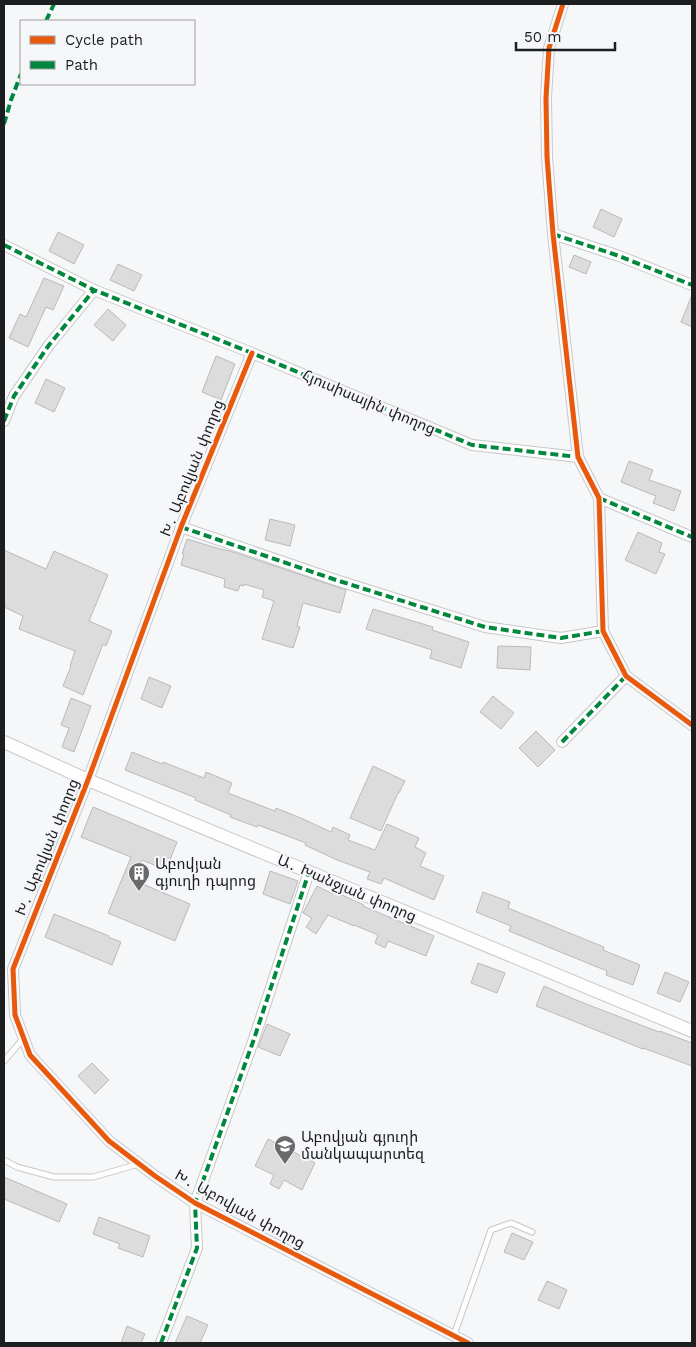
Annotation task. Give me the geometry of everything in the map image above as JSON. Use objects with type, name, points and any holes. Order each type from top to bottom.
[{"type":"street","points":[[563,4],[549,48],[546,98],[547,157],[553,234],[578,457],[599,498],[603,631],[626,676],[692,725]]},
{"type":"street","points":[[553,234],[619,256],[692,286]]},
{"type":"street","name":"Հյուսիսային փողոց","points":[[4,245],[94,290],[252,352],[472,445],[578,457]]},
{"type":"street","points":[[4,421],[14,396],[49,344],[94,290]]},
{"type":"street","name":"Խ․ Աբովյան փողոց","points":[[252,352],[181,527],[88,780],[13,969],[15,1015],[30,1055],[36,1062],[109,1141],[154,1176],[195,1202],[468,1343]]},
{"type":"street","points":[[599,498],[692,536]]},
{"type":"street","points":[[181,527],[336,580],[485,627],[561,638],[603,631]]},
{"type":"street","points":[[562,742],[626,676]]},
{"type":"street","name":"Ա․ Խանջյան փողոց","points":[[4,742],[88,780],[692,1031]]},
{"type":"street","name":"Խ․ Աբովյան փողոց","points":[[161,1343],[197,1248],[195,1202],[254,1039],[309,872]]},
{"type":"lane","points":[[4,1061],[24,1038]]},
{"type":"lane","points":[[4,1160],[17,1167],[54,1177],[93,1177],[139,1164]]},
{"type":"lane","points":[[454,1336],[491,1230],[511,1223],[532,1232]]},
{"type":"building","points":[[601,209],[622,219],[614,237],[593,227]]},
{"type":"building","points":[[58,232],[84,245],[74,264],[49,251]]},
{"type":"building","points":[[574,255],[591,262],[586,274],[569,267]]},
{"type":"building","points":[[118,264],[142,275],[134,291],[110,280]]},
{"type":"building","points":[[44,278],[64,286],[53,310],[46,307],[28,347],[9,338],[20,314],[26,317]]},
{"type":"building","points":[[692,295],[692,327],[681,322]]},
{"type":"building","points":[[108,309],[126,325],[113,341],[94,325]]},
{"type":"building","points":[[216,356],[235,364],[221,400],[202,392]]},
{"type":"building","points":[[46,379],[65,388],[54,412],[35,403]]},
{"type":"building","points":[[629,461],[653,470],[649,480],[681,491],[674,511],[653,503],[656,496],[621,482]]},
{"type":"building","points":[[270,519],[295,525],[290,546],[265,540]]},
{"type":"building","points":[[638,532],[662,543],[659,552],[665,554],[656,574],[625,560]]},
{"type":"building","points":[[187,539],[230,551],[346,590],[340,613],[303,603],[297,626],[300,627],[293,648],[262,639],[274,601],[262,597],[264,590],[244,584],[244,586],[240,585],[238,591],[224,587],[225,579],[181,565]]},
{"type":"building","points":[[4,550],[46,569],[54,551],[108,575],[89,621],[112,631],[106,646],[103,644],[83,695],[63,686],[75,651],[19,629],[23,616],[4,607]]},
{"type":"building","points":[[373,609],[433,627],[432,630],[469,642],[461,668],[430,658],[432,650],[366,629]]},
{"type":"building","points":[[498,646],[531,647],[530,670],[497,668]]},
{"type":"building","points":[[149,677],[171,686],[162,708],[141,699]]},
{"type":"building","points":[[493,696],[514,713],[501,729],[480,712]]},
{"type":"building","points":[[71,698],[91,706],[74,752],[62,747],[69,728],[61,725]]},
{"type":"building","points":[[536,731],[555,750],[538,767],[519,748]]},
{"type":"building","points":[[132,752],[204,778],[206,772],[232,783],[228,793],[275,811],[276,808],[331,832],[333,827],[350,835],[348,840],[375,850],[387,824],[419,838],[415,847],[426,853],[420,866],[444,876],[434,900],[384,878],[381,884],[367,879],[370,872],[337,860],[305,845],[306,843],[230,817],[231,815],[195,800],[196,798],[125,770]]},
{"type":"building","points":[[373,766],[405,781],[381,831],[350,818]]},
{"type":"building","name":"Աբովյան գյուղի դպրոց","points":[[93,807],[177,842],[166,870],[142,860],[133,880],[190,904],[175,941],[108,913],[131,857],[81,837]]},
{"type":"building","points":[[270,871],[298,881],[290,904],[263,894]]},
{"type":"building","points":[[317,886],[333,894],[335,892],[434,936],[426,956],[388,941],[385,948],[375,943],[378,935],[328,915],[316,934],[306,927],[312,918],[303,913]]},
{"type":"building","points":[[483,892],[510,902],[508,908],[604,947],[603,950],[640,965],[633,985],[606,975],[607,971],[509,931],[511,926],[476,912]]},
{"type":"building","points":[[54,914],[121,942],[112,965],[45,937]]},
{"type":"building","points":[[478,963],[505,973],[497,993],[471,983]]},
{"type":"building","points":[[665,972],[689,982],[680,1002],[657,993]]},
{"type":"building","points":[[544,986],[659,1032],[692,1043],[692,1066],[643,1049],[536,1006]]},
{"type":"building","points":[[267,1024],[290,1034],[280,1056],[258,1047]]},
{"type":"building","points":[[92,1063],[109,1080],[95,1094],[78,1076]]},
{"type":"building","points":[[268,1139],[315,1163],[302,1190],[284,1180],[279,1189],[270,1184],[274,1175],[255,1166]]},
{"type":"building","points":[[4,1177],[67,1204],[59,1222],[4,1199]]},
{"type":"building","points":[[99,1217],[150,1236],[143,1257],[118,1248],[120,1244],[93,1234]]},
{"type":"building","points":[[512,1233],[533,1242],[524,1260],[504,1252]]},
{"type":"building","points":[[547,1281],[567,1290],[559,1309],[538,1300]]},
{"type":"building","points":[[187,1316],[208,1325],[200,1343],[175,1343]]},
{"type":"building","points":[[127,1326],[145,1334],[141,1343],[121,1343]]},
{"type":"marked path","points":[[46,20],[54,4]]},
{"type":"marked path","points":[[4,124],[20,77]]},
{"type":"marked path","points":[[553,234],[619,256],[692,285]]},
{"type":"marked path","points":[[4,245],[94,290],[252,353],[472,445],[578,457]]},
{"type":"marked path","points":[[4,421],[14,396],[49,345],[94,290]]},
{"type":"marked path","points":[[599,498],[692,537]]},
{"type":"marked path","points":[[181,527],[336,580],[485,627],[561,638],[603,631]]},
{"type":"marked path","points":[[562,742],[626,676]]},
{"type":"marked path","points":[[161,1343],[197,1248],[195,1203],[254,1039],[309,872]]},
{"type":"cycle path","points":[[563,4],[549,48],[546,98],[547,157],[553,234],[578,457],[599,498],[603,631],[626,676],[692,725]]},
{"type":"cycle path","points":[[252,353],[181,527],[88,780],[13,969],[15,1015],[30,1055],[109,1141],[155,1176],[195,1203],[468,1343]]},
{"type":"place","name":"Աբովյան գյուղի դպրոց","points":[[139,892]]},
{"type":"place","name":"Աբովյան գյուղի մանկապարտեզ","points":[[285,1165]]}]
